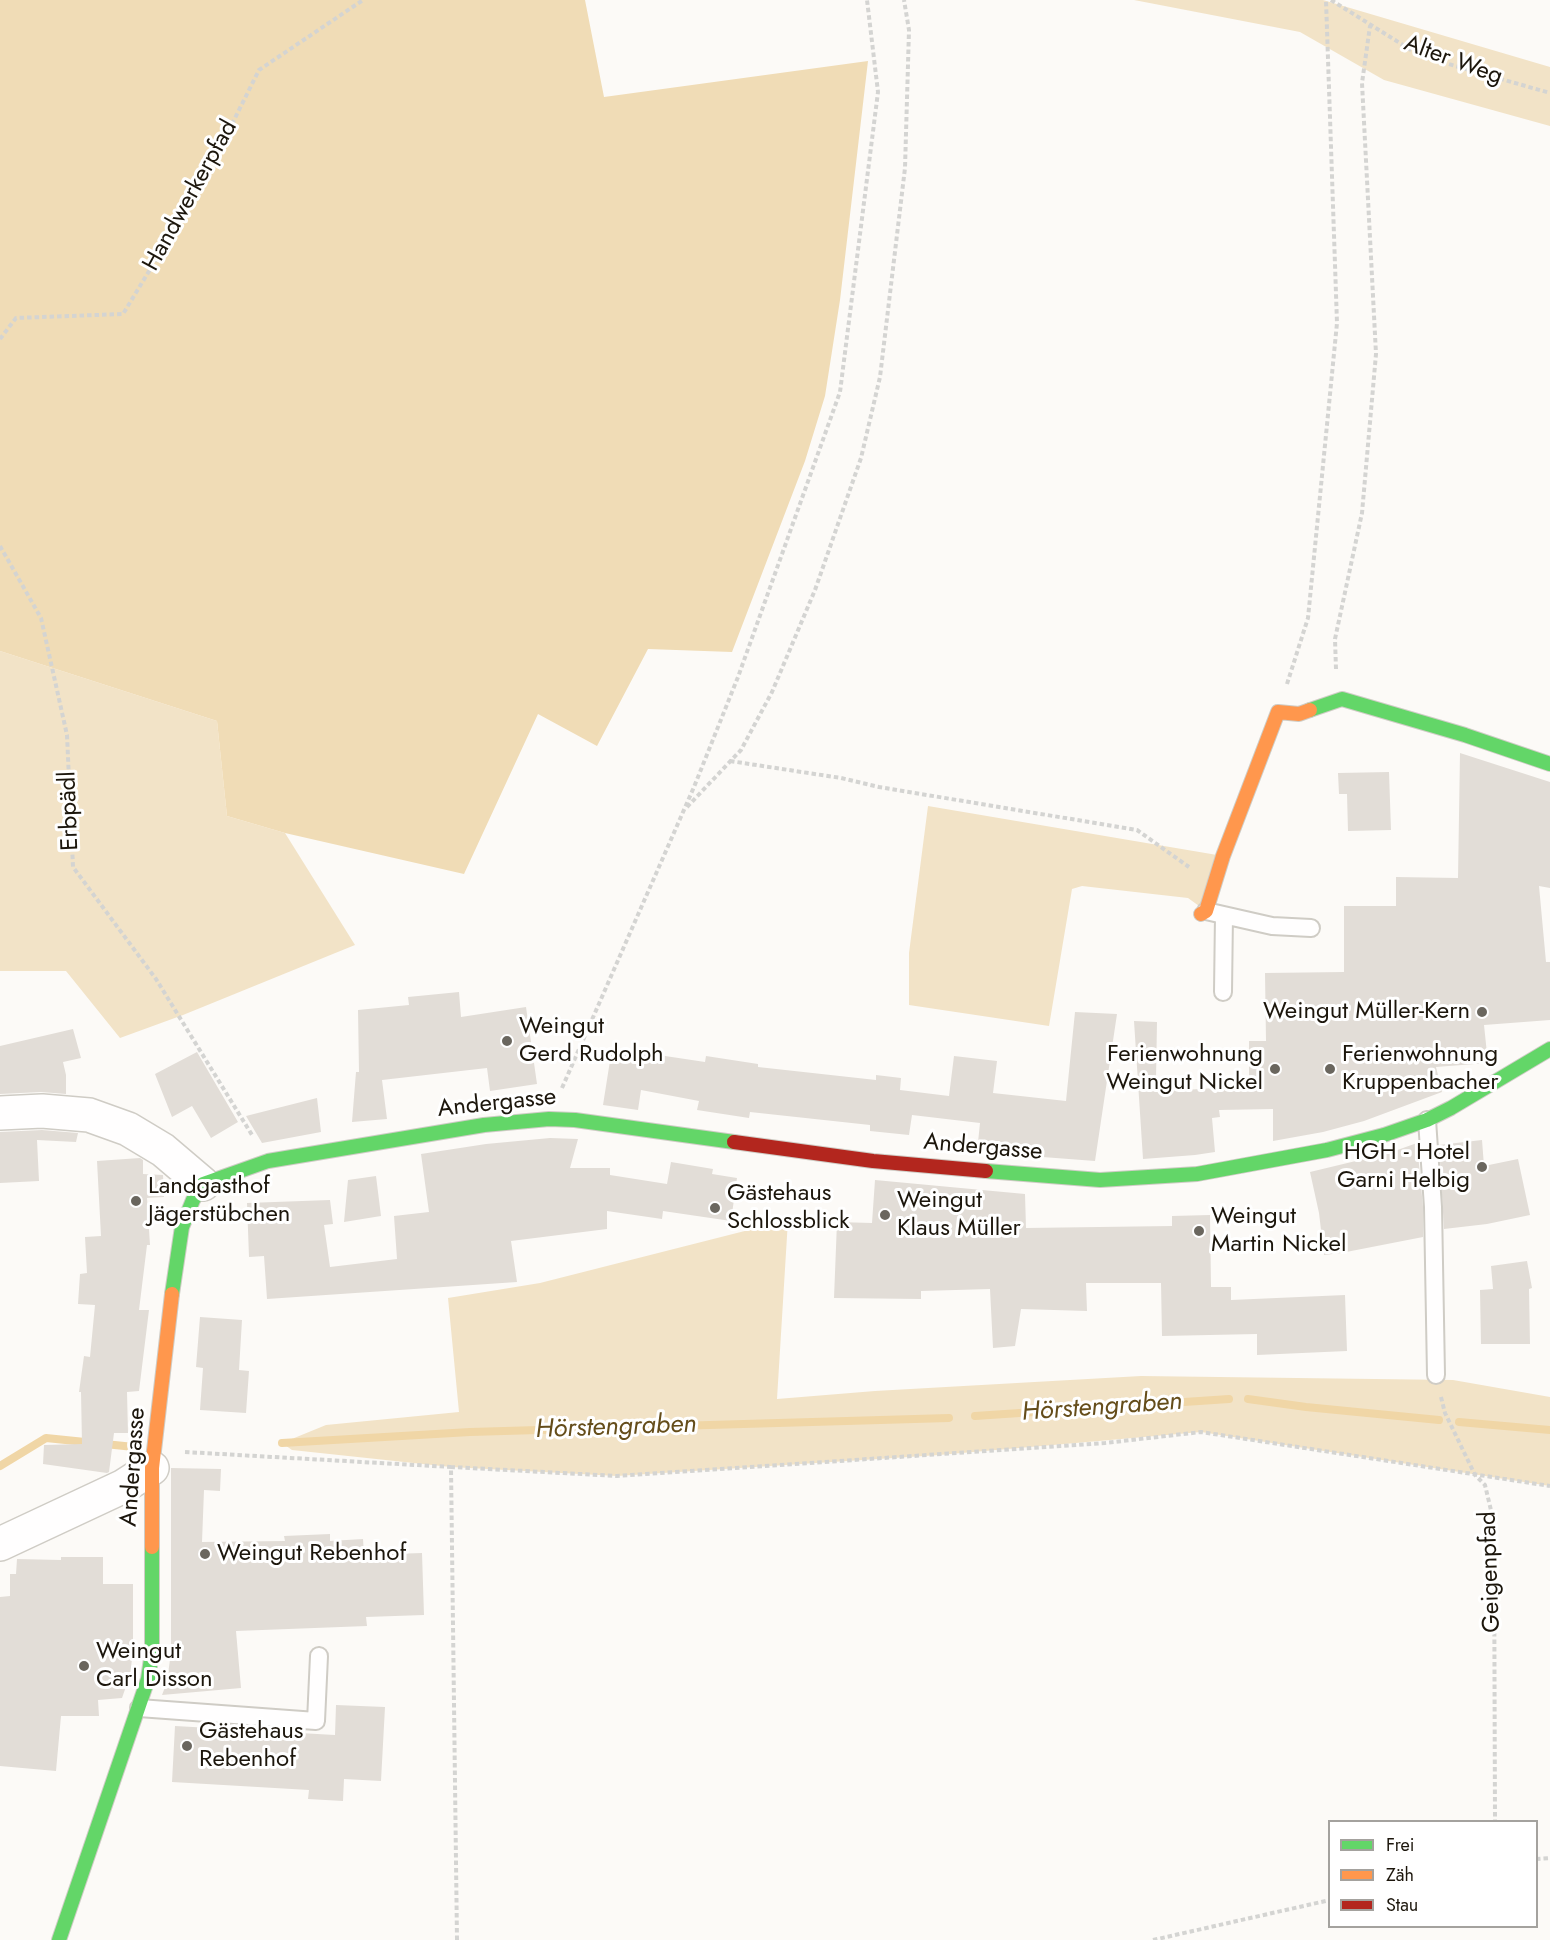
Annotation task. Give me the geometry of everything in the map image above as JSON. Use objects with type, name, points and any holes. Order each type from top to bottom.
[{"type":"street","points":[[1204,913],[1278,712],[1299,714],[1342,699],[1465,735],[1550,764]]},
{"type":"street","name":"Andergasse","points":[[59,1940],[148,1679],[152,1652],[154,1459],[182,1227],[193,1200],[203,1184],[268,1161],[310,1153],[484,1125],[549,1119],[575,1120],[873,1161],[1046,1177],[1100,1180],[1197,1174],[1327,1150],[1384,1135],[1427,1120],[1550,1049]]},
{"type":"street","points":[[0,1113],[42,1111],[89,1115],[137,1134],[163,1150],[203,1184]]},
{"type":"street","points":[[0,1544],[124,1486],[154,1459]]},
{"type":"lane","points":[[1204,913],[1272,926],[1311,928]]},
{"type":"lane","points":[[1223,992],[1224,915]]},
{"type":"lane","points":[[1427,1120],[1433,1207],[1436,1375]]},
{"type":"lane","points":[[140,1708],[316,1721],[320,1656]]},
{"type":"path","name":"Handwerkerpfad","points":[[0,339],[16,318],[123,314],[202,184],[259,70],[363,0]]},
{"type":"path","points":[[549,1119],[685,809],[738,677],[840,392],[878,92],[867,0]]},
{"type":"path","points":[[685,809],[741,750],[772,692],[815,590],[861,458],[880,377],[905,168],[909,30],[904,0]]},
{"type":"path","points":[[1278,712],[1308,618],[1337,322],[1326,0]]},
{"type":"path","name":"Alter Weg","points":[[1331,0],[1411,50],[1438,61],[1550,93]]},
{"type":"path","points":[[1335,639],[1362,513],[1376,354],[1362,83],[1370,26]]},
{"type":"path","name":"Erbpädl","points":[[0,546],[41,618],[67,735],[73,867],[156,979],[237,1110]]},
{"type":"path","points":[[730,761],[1137,830],[1208,880],[1212,890]]},
{"type":"path","name":"Geigenpfad","points":[[1436,1375],[1445,1413],[1475,1475],[1485,1485],[1494,1523],[1495,1820]]},
{"type":"path","points":[[154,1459],[307,1460],[617,1476],[1105,1443],[1201,1432],[1550,1486]]},
{"type":"path","points":[[451,1467],[457,1940]]},
{"type":"path","points":[[1154,1940],[1328,1900]]},
{"type":"shaded area","points":[[0,0],[585,0],[604,97],[868,61],[840,300],[825,396],[805,461],[732,652],[648,649],[597,746],[538,714],[464,874],[285,833],[227,816],[217,721],[0,651]]},
{"type":"shaded area","points":[[1134,0],[1323,0],[1550,67],[1550,126],[1384,80],[1300,32]]},
{"type":"shaded area","points":[[0,651],[217,721],[227,816],[285,833],[355,945],[120,1038],[66,971],[0,971]]},
{"type":"shaded area","points":[[928,806],[1223,856],[1206,911],[1188,898],[1082,886],[1072,889],[1049,1026],[909,1005],[909,953]]},
{"type":"shaded area","points":[[788,1220],[777,1399],[875,1391],[1141,1376],[1453,1380],[1550,1397],[1550,1486],[1201,1432],[939,1455],[617,1476],[451,1467],[292,1450],[282,1443],[326,1425],[459,1412],[448,1298],[540,1283]]},
{"type":"building","points":[[1460,753],[1550,782],[1550,888],[1539,886],[1546,962],[1550,962],[1550,1020],[1484,1025],[1488,1063],[1436,1067],[1442,1092],[1364,1121],[1323,1132],[1273,1141],[1273,1109],[1219,1110],[1220,1117],[1212,1118],[1215,1152],[1143,1159],[1134,1021],[1157,1022],[1156,1079],[1166,1078],[1167,1091],[1249,1086],[1249,1041],[1266,1041],[1265,973],[1344,972],[1344,906],[1396,906],[1396,877],[1458,878]]},
{"type":"building","points":[[1389,772],[1391,830],[1348,831],[1347,794],[1339,794],[1338,773]]},
{"type":"building","points":[[459,992],[461,1017],[526,1007],[537,1084],[490,1091],[487,1068],[382,1080],[387,1119],[352,1122],[356,1072],[359,1072],[358,1010],[409,1005],[408,997]]},
{"type":"building","points":[[1075,1012],[1117,1014],[1095,1161],[977,1152],[980,1123],[912,1115],[909,1135],[870,1131],[870,1125],[750,1112],[749,1118],[697,1110],[699,1101],[641,1090],[638,1110],[603,1105],[612,1048],[705,1062],[706,1056],[758,1064],[758,1067],[876,1080],[876,1075],[901,1078],[900,1090],[949,1096],[954,1056],[997,1061],[993,1093],[1066,1101]]},
{"type":"building","points":[[73,1029],[81,1058],[63,1062],[66,1094],[41,1092],[0,1094],[0,1046]]},
{"type":"building","points":[[197,1052],[238,1122],[211,1138],[192,1106],[172,1117],[155,1074]]},
{"type":"building","points":[[317,1098],[321,1132],[262,1143],[246,1116]]},
{"type":"building","points":[[42,1130],[78,1133],[76,1142],[37,1140],[39,1181],[0,1183],[0,1132]]},
{"type":"building","points":[[550,1138],[578,1139],[570,1168],[610,1168],[610,1175],[667,1184],[671,1162],[713,1169],[712,1174],[737,1178],[731,1221],[663,1211],[662,1219],[607,1211],[607,1229],[511,1241],[517,1282],[267,1299],[264,1256],[249,1257],[247,1203],[330,1200],[333,1224],[324,1225],[330,1267],[397,1259],[394,1216],[429,1212],[421,1154],[486,1144]]},
{"type":"building","points":[[1482,1140],[1484,1166],[1518,1159],[1530,1215],[1487,1224],[1444,1229],[1439,1145]]},
{"type":"building","points":[[1417,1143],[1423,1207],[1423,1237],[1324,1255],[1319,1213],[1310,1172],[1389,1153]]},
{"type":"building","points":[[140,1158],[143,1160],[143,1174],[163,1175],[164,1197],[147,1198],[150,1245],[147,1245],[139,1310],[149,1310],[139,1391],[127,1392],[128,1433],[114,1433],[107,1473],[43,1464],[44,1445],[82,1444],[81,1392],[79,1392],[84,1356],[90,1357],[95,1305],[78,1304],[80,1274],[87,1273],[85,1237],[101,1236],[97,1161]]},
{"type":"building","points":[[376,1176],[381,1216],[344,1222],[348,1180]]},
{"type":"building","points":[[875,1180],[1025,1194],[1026,1228],[1172,1226],[1172,1216],[1210,1215],[1211,1287],[1231,1287],[1231,1300],[1345,1295],[1347,1351],[1257,1355],[1257,1334],[1162,1336],[1161,1283],[1086,1283],[1087,1311],[1021,1309],[1015,1346],[993,1348],[990,1289],[921,1291],[921,1299],[834,1298],[837,1222],[872,1223]]},
{"type":"building","points":[[1527,1261],[1532,1288],[1529,1289],[1530,1344],[1481,1344],[1480,1290],[1493,1289],[1491,1266]]},
{"type":"building","points":[[200,1317],[242,1320],[239,1370],[249,1371],[246,1413],[200,1410],[203,1368],[196,1367]]},
{"type":"building","points":[[171,1468],[221,1469],[220,1491],[204,1490],[202,1542],[285,1541],[284,1536],[330,1534],[330,1541],[363,1539],[364,1555],[422,1553],[424,1615],[366,1617],[367,1626],[236,1631],[241,1688],[162,1695],[167,1682],[171,1652]]},
{"type":"building","points":[[61,1557],[103,1557],[103,1584],[133,1584],[133,1651],[130,1675],[122,1698],[98,1700],[99,1716],[61,1716],[56,1771],[0,1766],[0,1597],[10,1596],[10,1574],[16,1574],[17,1559],[61,1560]]},
{"type":"building","points":[[336,1705],[385,1707],[381,1781],[344,1779],[343,1801],[308,1799],[309,1790],[172,1782],[175,1726],[335,1735]]},
{"type":"waterway","name":"Hörstengraben","points":[[975,1416],[1229,1399]]},
{"type":"waterway","name":"Hörstengraben","points":[[1248,1399],[1439,1420]]},
{"type":"waterway","name":"Hörstengraben","points":[[282,1443],[470,1432],[949,1418]]},
{"type":"waterway","name":"Hörstengraben","points":[[1459,1422],[1550,1430]]},
{"type":"waterway","name":"Hörstengraben","points":[[0,1466],[46,1438],[134,1447]]},
{"type":"traffic: fast","points":[[1310,710],[1342,699],[1465,735],[1550,764]]},
{"type":"traffic: fast","points":[[986,1171],[1100,1180],[1197,1174],[1327,1150],[1384,1135],[1427,1120],[1550,1049]]},
{"type":"traffic: fast","points":[[172,1294],[182,1227],[193,1200],[203,1184],[268,1161],[484,1125],[549,1119],[575,1120],[734,1142]]},
{"type":"traffic: fast","points":[[59,1940],[148,1679],[152,1652],[152,1547]]},
{"type":"traffic: slow","points":[[1201,914],[1206,911],[1223,856],[1278,712],[1299,714],[1310,710]]},
{"type":"traffic: slow","points":[[152,1547],[152,1468],[172,1294]]},
{"type":"traffic: jam","points":[[734,1142],[873,1161],[986,1171]]},
{"type":"place","name":"Weingut Müller-Kern","points":[[1482,1012]]},
{"type":"place","name":"Weingut Gerd Rudolph","points":[[507,1041]]},
{"type":"place","name":"Ferienwohnung Weingut Nickel","points":[[1275,1069]]},
{"type":"place","name":"Ferienwohnung Kruppenbacher","points":[[1330,1069]]},
{"type":"place","name":"HGH - Hotel Garni Helbig","points":[[1482,1167]]},
{"type":"place","name":"Landgasthof Jägerstübchen","points":[[136,1201]]},
{"type":"place","name":"Gästehaus Schlossblick","points":[[715,1208]]},
{"type":"place","name":"Weingut Klaus Müller","points":[[885,1215]]},
{"type":"place","name":"Weingut Martin Nickel","points":[[1199,1231]]},
{"type":"place","name":"Weingut Rebenhof","points":[[205,1554]]},
{"type":"place","name":"Weingut Carl Disson","points":[[84,1666]]},
{"type":"place","name":"Gästehaus Rebenhof","points":[[187,1746]]}]
